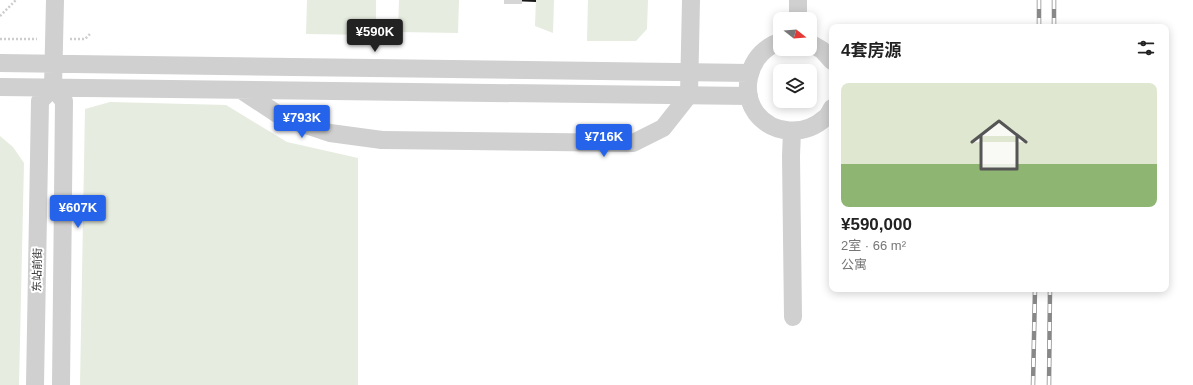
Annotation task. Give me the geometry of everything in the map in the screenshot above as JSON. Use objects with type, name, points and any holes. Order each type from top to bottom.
[{"type":"street","points":[[55,0],[53,88],[64,101],[61,385]]},
{"type":"street","points":[[240,90],[282,117],[330,133],[382,140],[633,143],[663,128],[689,95],[691,0]]},
{"type":"street","points":[[798,0],[798,12]]},
{"type":"street","points":[[773,45],[758,56],[751,68],[748,82],[749,96],[756,112],[768,123],[782,130],[792,131],[813,127],[826,118],[829,113]]},
{"type":"street","points":[[817,47],[829,58]]},
{"type":"street","points":[[0,62],[750,73]]},
{"type":"street","points":[[0,87],[749,96]]},
{"type":"street","name":"东站前街","points":[[35,385],[40,101],[53,88]]},
{"type":"street","points":[[792,131],[793,317]]},
{"type":"path","points":[[0,16],[16,0]]},
{"type":"shaded area","points":[[307,0],[376,0],[376,35],[306,34]]},
{"type":"shaded area","points":[[399,0],[459,0],[458,33],[398,32]]},
{"type":"shaded area","points":[[536,0],[554,0],[553,33],[535,26]]},
{"type":"shaded area","points":[[588,0],[648,0],[647,29],[636,41],[587,41]]},
{"type":"shaded area","points":[[110,102],[226,105],[287,142],[358,158],[358,385],[80,385],[85,109]]},
{"type":"shaded area","points":[[0,136],[13,147],[24,163],[19,385],[0,385]]},
{"type":"building","points":[[536,0],[536,2],[511,1]]},
{"type":"railway","points":[[1039,0],[1039,24]]},
{"type":"railway","points":[[1054,0],[1054,24]]},
{"type":"railway","points":[[1033,385],[1035,292]]},
{"type":"railway","points":[[1049,385],[1050,292]]}]
